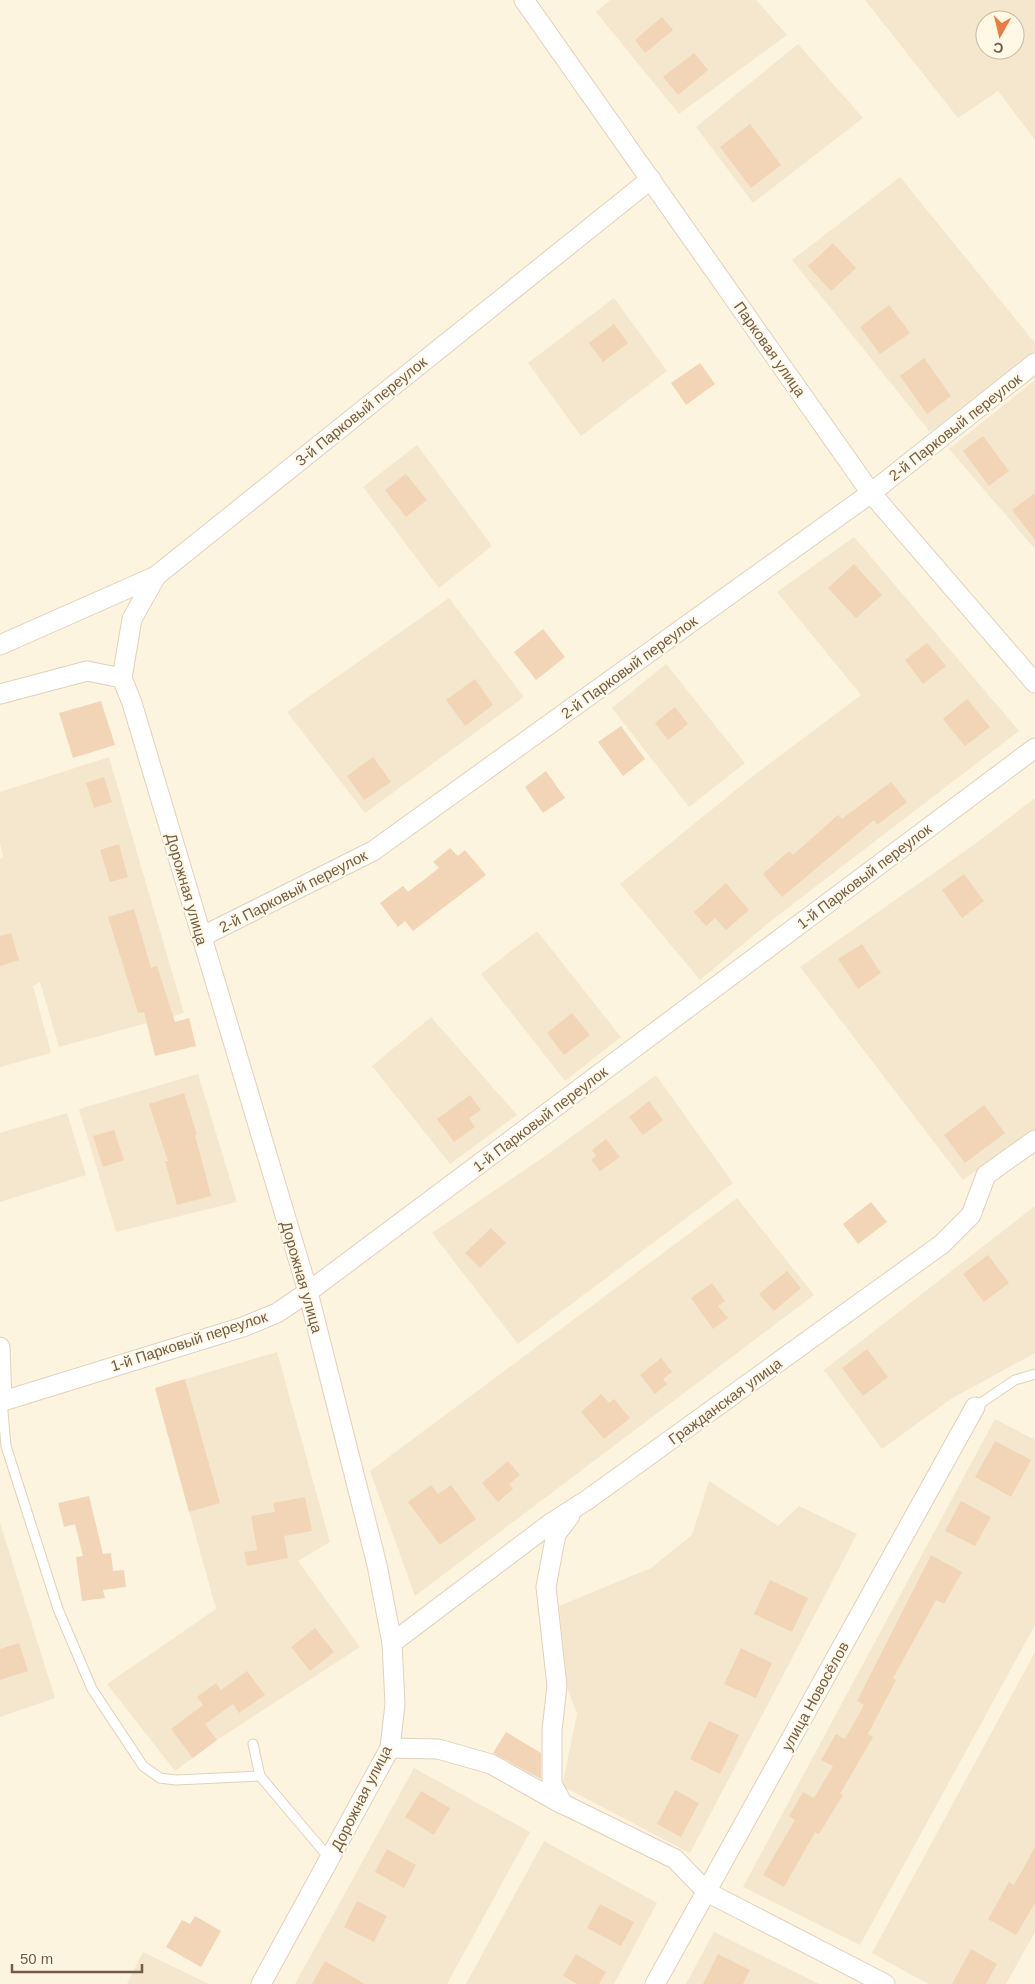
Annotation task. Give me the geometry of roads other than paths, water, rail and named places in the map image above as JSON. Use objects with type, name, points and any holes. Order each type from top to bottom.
[{"type":"street","name":"Парковая улица","points":[[524,0],[871,493],[1035,683]]},
{"type":"street","name":"3-й Парковый переулок","points":[[122,678],[132,619],[156,576],[651,179]]},
{"type":"street","name":"2-й Парковый переулок","points":[[201,937],[373,851],[871,493],[1035,363]]},
{"type":"street","points":[[0,645],[156,576]]},
{"type":"street","points":[[0,694],[87,671],[122,678]]},
{"type":"street","name":"Дорожная улица","points":[[122,678],[132,703],[308,1292],[377,1565],[392,1643],[395,1704],[390,1748],[261,1984]]},
{"type":"street","name":"1-й Парковый переулок","points":[[1,1401],[243,1327],[276,1313],[308,1292],[1035,748]]},
{"type":"street","name":"Гражданская улица","points":[[392,1643],[551,1523],[587,1500],[942,1244],[971,1215],[986,1176],[1035,1140]]},
{"type":"street","points":[[0,1346],[1,1401]]},
{"type":"street","name":"улица Новосёлов","points":[[655,1984],[975,1407]]},
{"type":"street","points":[[564,1804],[552,1784],[552,1730],[557,1686],[546,1587],[556,1534],[587,1500]]},
{"type":"street","points":[[390,1748],[438,1749],[492,1764],[564,1804],[675,1859],[707,1892],[885,1984]]},
{"type":"lane","points":[[975,1407],[1015,1380],[1035,1374]]},
{"type":"lane","points":[[1,1401],[6,1446],[58,1609],[92,1690],[143,1766],[160,1778],[176,1780],[260,1776]]},
{"type":"lane","points":[[253,1744],[260,1776],[330,1859]]}]
